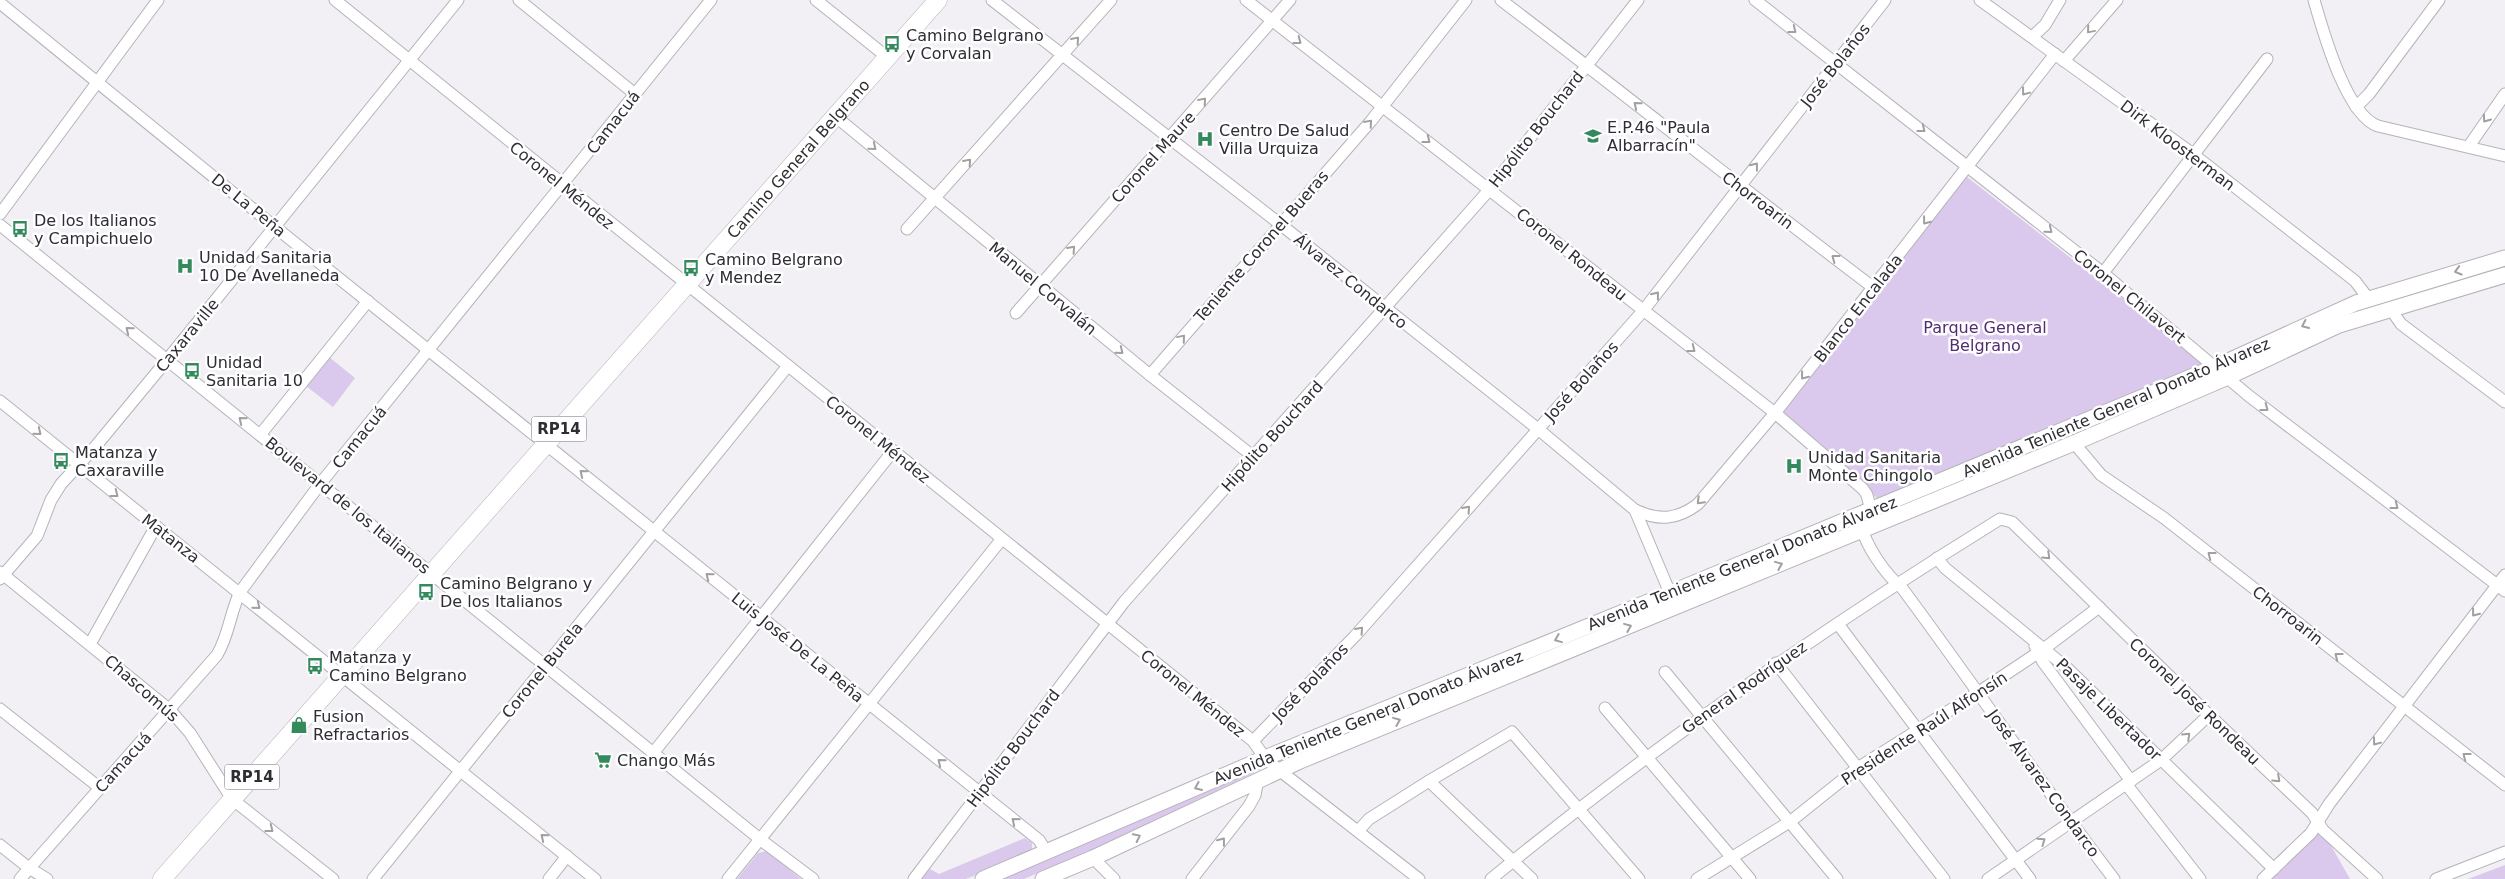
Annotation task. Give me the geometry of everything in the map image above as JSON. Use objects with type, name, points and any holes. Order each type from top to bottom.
[{"type":"main road","name":"Camino General Belgrano","points":[[162,879],[432,572],[688,286],[938,0]]},
{"type":"main road","name":"Avenida Teniente General Donato Álvarez","points":[[983,879],[1265,758],[1670,593],[2215,367],[2368,298],[2505,258]]},
{"type":"main road","name":"Avenida Teniente General Donato Álvarez","points":[[1043,879],[1093,858],[1279,770],[2074,443],[2228,377],[2339,325],[2390,308],[2505,275]]},
{"type":"street","points":[[0,214],[158,0]]},
{"type":"street","name":"Coronel Méndez","points":[[335,0],[787,367],[1253,741],[1265,758],[1279,770],[1359,830],[1412,877]]},
{"type":"street","name":"Caxaraville","points":[[1,575],[37,536],[56,491],[77,464],[95,447],[167,360],[408,59],[458,0]]},
{"type":"street","points":[[519,0],[635,94]]},
{"type":"street","name":"Camacuá","points":[[20,879],[170,710],[223,646],[240,592],[320,484],[430,351],[711,0]]},
{"type":"street","points":[[816,0],[887,58]]},
{"type":"street","name":"Álvarez Condarco","points":[[992,0],[1280,224],[1538,429],[1635,510],[1670,593]]},
{"type":"street","points":[[907,229],[936,199],[1110,0]]},
{"type":"street","name":"Coronel Rondeau","points":[[1246,0],[1775,413],[1863,489],[1865,512]]},
{"type":"street","name":"Coronel Maure","points":[[1016,313],[1273,22],[1290,0]]},
{"type":"street","name":"Teniente Coronel Bueras","points":[[1150,376],[1383,106],[1466,0]]},
{"type":"street","name":"Chorroarin","points":[[1501,0],[1587,65],[1740,187],[1874,288]]},
{"type":"street","name":"Hipólito Bouchard","points":[[914,879],[1124,602],[1490,189],[1638,0]]},
{"type":"street","name":"Coronel Chilavert","points":[[1755,0],[2103,272],[2215,367],[2501,588]]},
{"type":"street","name":"José Bolaños","points":[[1253,741],[1355,636],[1643,311],[1886,0]]},
{"type":"street","name":"Dirk Kloosterman","points":[[1980,0],[2193,154],[2356,281],[2368,298]]},
{"type":"street","points":[[2032,38],[2045,25],[2060,0]]},
{"type":"street","name":"Blanco Encalada","points":[[1635,510],[1660,518],[1673,518],[1698,504],[1775,413],[1969,166],[2060,57],[2117,0]]},
{"type":"street","points":[[2314,0],[2339,72],[2356,107],[2367,121],[2378,126],[2505,156]]},
{"type":"street","points":[[2356,107],[2369,94],[2439,0]]},
{"type":"street","name":"De La Peña","points":[[0,3],[546,444]]},
{"type":"street","points":[[2103,272],[2267,59]]},
{"type":"street","points":[[2469,146],[2505,94]]},
{"type":"street","name":"Manuel Corvalán","points":[[835,116],[1150,376],[1254,457]]},
{"type":"street","name":"Boulevard de los Italianos","points":[[0,225],[320,484],[432,572],[761,840],[813,879]]},
{"type":"street","points":[[260,435],[368,301]]},
{"type":"street","points":[[2390,308],[2401,324],[2505,402]]},
{"type":"street","name":"Coronel Burela","points":[[373,879],[787,367]]},
{"type":"street","name":"Matanza","points":[[0,401],[596,879]]},
{"type":"street","name":"Chorroarin","points":[[2074,443],[2109,481],[2164,518],[2505,785]]},
{"type":"street","name":"Luis José De La Peña","points":[[546,444],[1039,840],[1047,853]]},
{"type":"street","points":[[654,752],[893,451]]},
{"type":"street","name":"José Álvarez Condarco","points":[[1865,512],[1869,528],[1897,584],[1979,692],[2070,821],[2114,879]]},
{"type":"street","name":"General Rodríguez","points":[[1491,879],[1578,808],[1646,756],[1776,664],[1937,558],[2000,520],[2012,522]]},
{"type":"street","name":"Coronel José Rondeau","points":[[2012,522],[2312,813],[2323,830],[2377,879]]},
{"type":"street","points":[[90,644],[156,526]]},
{"type":"street","points":[[728,879],[1002,540]]},
{"type":"street","name":"Pasaje Libertador","points":[[1937,558],[2032,640],[2274,868]]},
{"type":"street","points":[[2262,879],[2307,837],[2402,706],[2501,588],[2505,574]]},
{"type":"street","name":"Chascomús","points":[[1,575],[90,644],[170,710],[190,732],[232,799],[333,879]]},
{"type":"street","name":"Presidente Raúl Alfonsín","points":[[1698,879],[1791,821],[1856,769],[1979,692],[2041,650],[2099,607]]},
{"type":"street","points":[[1838,624],[1920,730],[2030,879]]},
{"type":"street","points":[[2041,650],[2129,782],[2200,879]]},
{"type":"street","points":[[1776,664],[1856,769],[1944,879]]},
{"type":"street","points":[[1665,672],[1791,821],[1837,879]]},
{"type":"street","points":[[1605,708],[1750,879]]},
{"type":"street","points":[[0,709],[100,788]]},
{"type":"street","points":[[1988,879],[2161,760],[2209,715]]},
{"type":"street","points":[[1359,830],[1369,819],[1429,781],[1508,733],[1514,733],[1639,879]]},
{"type":"street","points":[[1192,879],[1249,806],[1255,795],[1258,780]]},
{"type":"street","points":[[1429,781],[1532,879]]},
{"type":"street","points":[[0,845],[29,868],[47,879]]},
{"type":"street","points":[[2436,879],[2505,852]]},
{"type":"street","points":[[549,879],[567,856]]},
{"type":"street","points":[[1093,858],[1114,879]]},
{"type":"green space","name":"Parque General Belgrano","points":[[1967,177],[2209,366],[1880,501],[1782,412]]},
{"type":"green space","points":[[329,357],[355,378],[333,407],[306,386]]},
{"type":"green space","points":[[1255,769],[1254,773],[1089,851],[1024,879],[1000,879]]},
{"type":"green space","points":[[2316,834],[2325,835],[2350,879],[2272,879]]},
{"type":"green space","points":[[1025,838],[1032,843],[1032,852],[966,879],[921,879],[930,869],[939,874]]},
{"type":"green space","points":[[767,851],[801,879],[737,879],[758,853]]},
{"type":"green space","points":[[2505,865],[2505,879],[2468,879]]},
{"type":"place","name":"Camino Belgrano y Corvalan","points":[[892,44]]},
{"type":"place","name":"E.P.46 \"Paula Albarracín\"","points":[[1593,136]]},
{"type":"place","name":"Centro De Salud Villa Urquiza","points":[[1205,139]]},
{"type":"place","name":"De los Italianos y Campichuelo","points":[[20,229]]},
{"type":"place","name":"Unidad Sanitaria 10 De Avellaneda","points":[[185,266]]},
{"type":"place","name":"Camino Belgrano y Mendez","points":[[691,268]]},
{"type":"place","name":"Unidad Sanitaria 10","points":[[192,371]]},
{"type":"place","name":"Matanza y Caxaraville","points":[[61,461]]},
{"type":"place","name":"Unidad Sanitaria Monte Chingolo","points":[[1794,466]]},
{"type":"place","name":"Camino Belgrano y De los Italianos","points":[[426,592]]},
{"type":"place","name":"Matanza y Camino Belgrano","points":[[315,666]]},
{"type":"place","name":"Fusion Refractarios","points":[[299,725]]},
{"type":"place","name":"Chango Más","points":[[603,760]]}]
